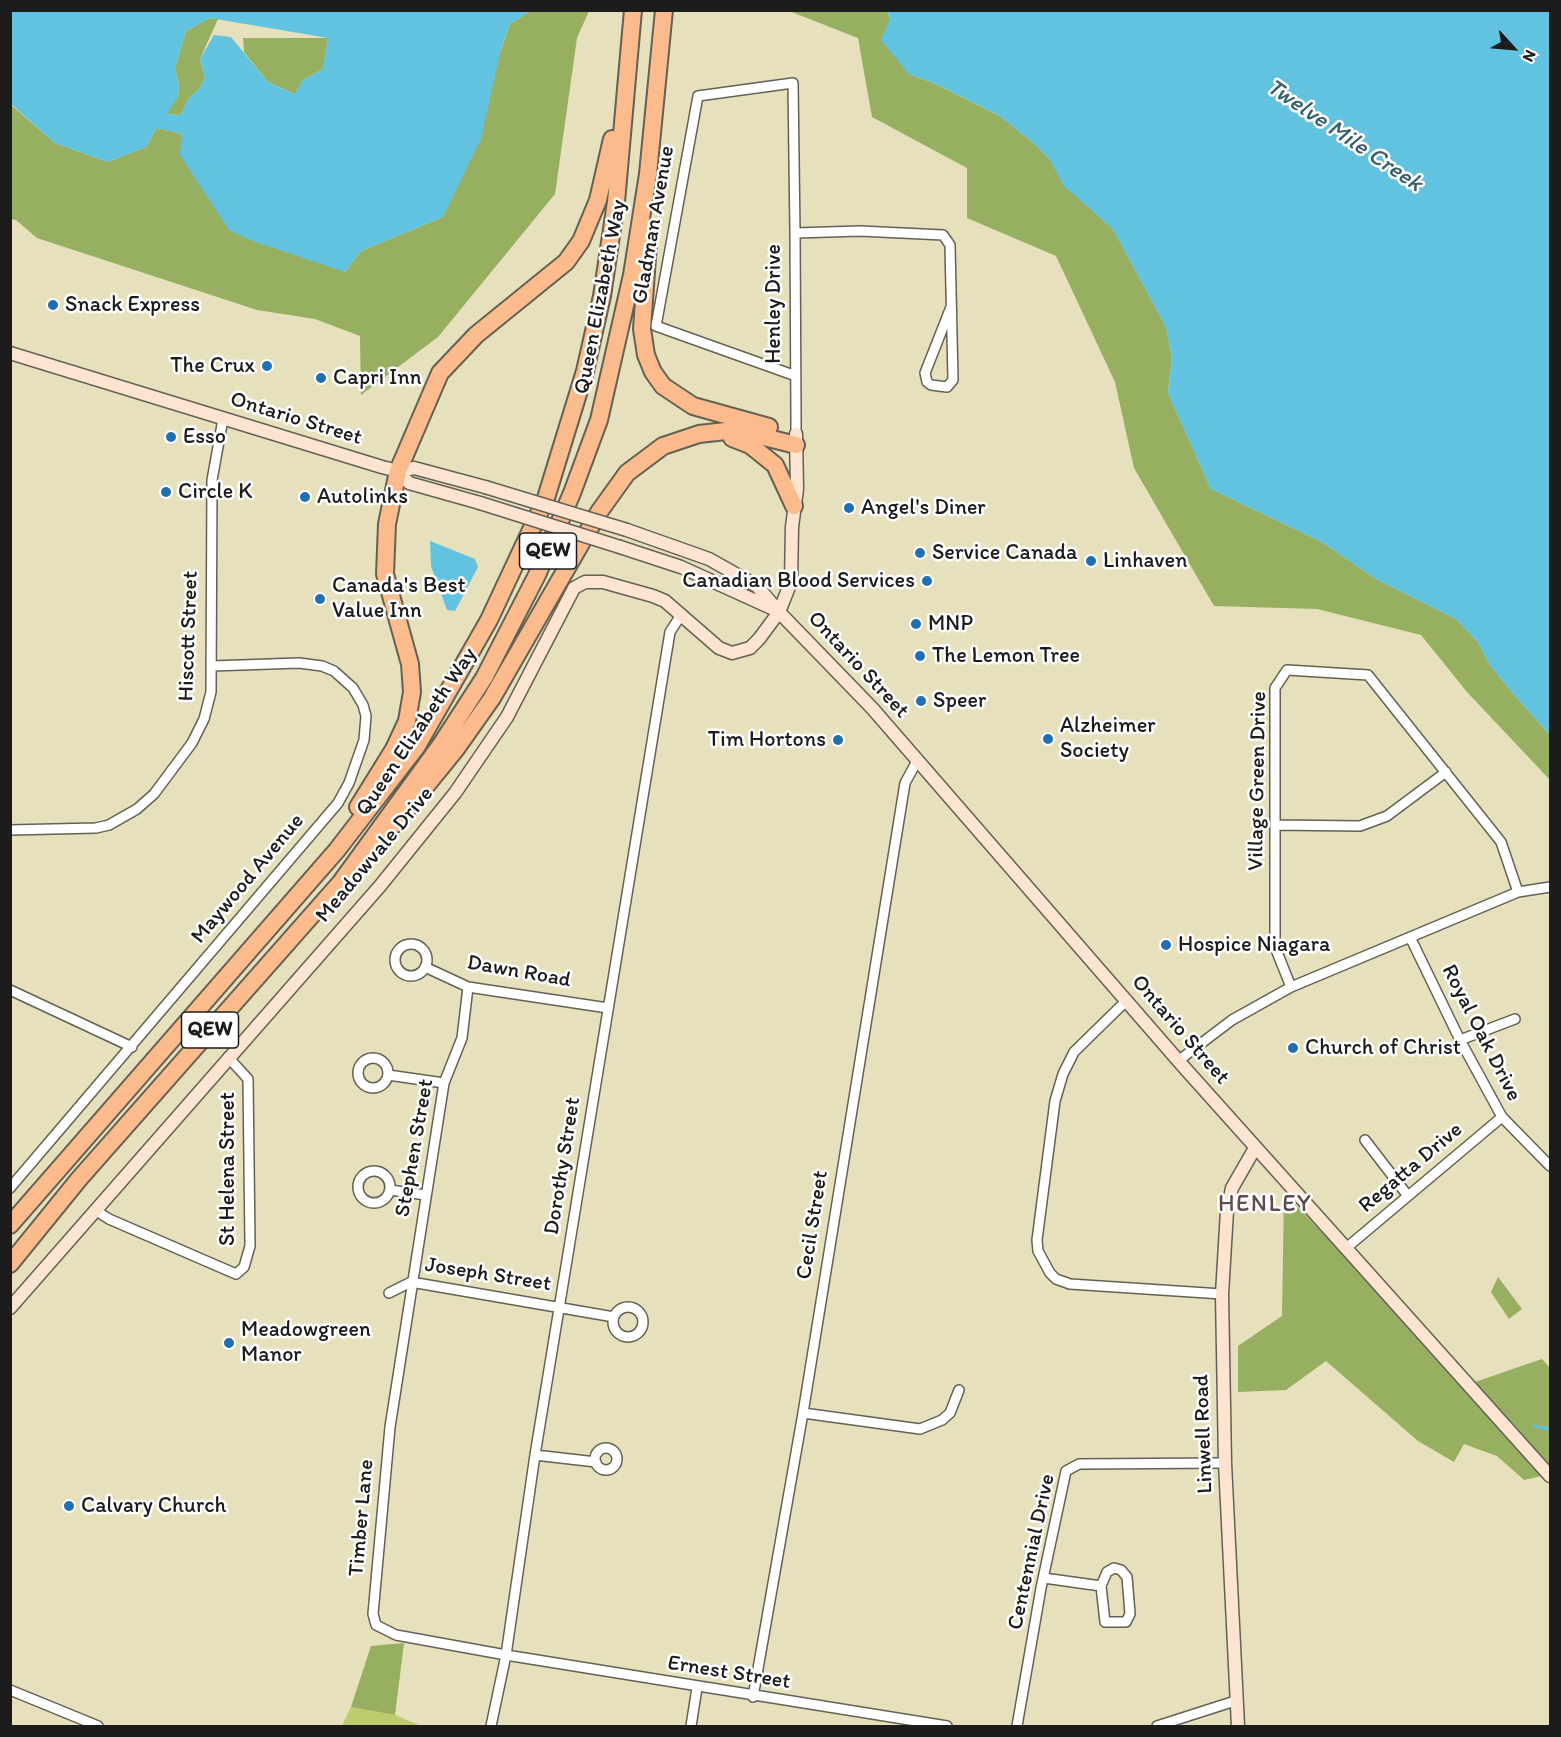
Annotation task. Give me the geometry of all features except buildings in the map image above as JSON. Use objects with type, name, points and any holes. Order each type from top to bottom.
[{"type":"highway","name":"Queen Elizabeth Way","points":[[10,1264],[79,1179],[341,882],[441,746],[484,678],[537,575],[572,493],[598,420],[622,326],[648,174],[664,10]]},
{"type":"highway","name":"Queen Elizabeth Way","points":[[10,1225],[337,850],[417,746],[489,621],[546,498],[587,360],[602,296],[616,202],[632,18]]},
{"type":"highway","points":[[73,1152],[354,814],[394,749],[407,721],[411,692],[408,652],[385,574],[387,524],[398,471],[440,374],[476,335],[566,262],[581,241],[598,200],[608,162],[632,18]]},
{"type":"highway","points":[[648,174],[649,223],[642,329],[646,356],[653,372],[663,386],[693,406],[796,439]]},
{"type":"highway","points":[[341,882],[417,800],[492,698],[599,512],[619,482],[644,458],[663,446],[699,434],[726,431],[796,439]]},
{"type":"highway","points":[[699,434],[733,438],[764,454],[782,476],[794,506]]},
{"type":"main road","name":"Ontario Street","points":[[10,353],[398,471],[414,468],[627,530],[709,559],[758,586],[779,612],[872,708],[1178,1061],[1551,1476]]},
{"type":"main road","name":"Henley Drive","points":[[779,612],[791,582],[794,506],[797,489],[796,439]]},
{"type":"main road","name":"Ontario Street","points":[[398,471],[409,483],[480,503],[681,567],[779,612]]},
{"type":"main road","name":"Meadowvale Drive","points":[[10,1308],[380,886],[455,794],[507,717],[574,588],[585,582],[603,582],[630,588],[665,601],[719,648],[732,653],[750,648],[779,612]]},
{"type":"main road","name":"Linwell Road","points":[[1238,1726],[1225,1463],[1222,1294],[1227,1211],[1232,1188],[1255,1148]]},
{"type":"street","name":"Henley Drive","points":[[704,96],[793,83],[796,439]]},
{"type":"street","name":"Gladman Avenue","points":[[704,96],[698,96],[656,326],[796,376]]},
{"type":"street","points":[[795,233],[860,231],[943,235],[950,244],[953,380],[947,387],[931,385],[925,373],[951,307]]},
{"type":"street","name":"Hiscott Street","points":[[10,830],[96,828],[109,825],[137,809],[154,794],[196,735],[204,719],[212,666],[212,480],[223,419]]},
{"type":"street","name":"Dorothy Street","points":[[491,1726],[506,1655],[535,1455],[670,632],[681,615]]},
{"type":"street","name":"Maywood Avenue","points":[[10,1188],[338,803],[349,783],[364,740],[366,716],[363,705],[353,688],[334,670],[299,663],[212,666]]},
{"type":"street","name":"Village Green Drive","points":[[1291,987],[1275,947],[1275,688],[1287,670],[1368,675],[1501,842],[1518,892]]},
{"type":"street","name":"Cecil Street","points":[[753,1697],[803,1413],[905,783],[917,761]]},
{"type":"street","points":[[1275,825],[1360,826],[1387,816],[1446,771]]},
{"type":"street","points":[[1178,1061],[1232,1020],[1291,987],[1518,892],[1551,887]]},
{"type":"street","name":"Royal Oak Drive","points":[[1410,937],[1460,1040],[1502,1117],[1551,1166]]},
{"type":"street","name":"Dawn Road","points":[[425,967],[468,987],[608,1008]]},
{"type":"street","name":"Stephen Street","points":[[411,1282],[444,1083],[462,1038],[468,987]]},
{"type":"street","points":[[10,990],[132,1047]]},
{"type":"street","points":[[1126,1001],[1074,1052],[1063,1074],[1055,1101],[1037,1240],[1038,1251],[1050,1273],[1056,1279],[1070,1284],[1222,1294]]},
{"type":"street","points":[[1460,1040],[1515,1019]]},
{"type":"street","name":"St Helena Street","points":[[95,1210],[109,1219],[236,1274],[244,1268],[250,1246],[248,1079],[228,1057]]},
{"type":"street","points":[[388,1075],[444,1083]]},
{"type":"street","name":"Regatta Drive","points":[[1345,1249],[1502,1117]]},
{"type":"street","points":[[1365,1140],[1408,1196]]},
{"type":"street","points":[[390,1190],[426,1195]]},
{"type":"street","points":[[389,1293],[411,1282]]},
{"type":"street","name":"Joseph Street","points":[[411,1282],[614,1317]]},
{"type":"street","name":"Timber Lane","points":[[411,1282],[390,1427],[373,1614],[376,1625],[396,1635],[506,1655]]},
{"type":"street","points":[[803,1413],[920,1429],[942,1420],[950,1413],[959,1390]]},
{"type":"street","points":[[535,1455],[596,1462]]},
{"type":"street","name":"Centennial Drive","points":[[1017,1726],[1066,1471],[1078,1464],[1225,1463]]},
{"type":"street","points":[[1114,1568],[1121,1570],[1127,1577],[1130,1614],[1126,1622],[1115,1624],[1105,1622],[1101,1586],[1107,1572],[1114,1568]]},
{"type":"street","points":[[1044,1578],[1101,1586]]},
{"type":"street","name":"Ernest Street","points":[[506,1655],[697,1688],[947,1726]]},
{"type":"street","points":[[691,1726],[697,1688]]},
{"type":"street","points":[[10,1690],[98,1726]]},
{"type":"street","points":[[1157,1726],[1235,1701]]},
{"type":"green space","points":[[530,11],[589,11],[577,38],[555,194],[438,337],[361,395],[360,336],[315,319],[257,310],[37,238],[16,220],[11,219],[10,104],[55,143],[108,162],[146,147],[157,128],[182,134],[345,272],[361,251],[443,217],[510,24]]},
{"type":"green space","points":[[789,11],[887,11],[909,74],[936,84],[1000,116],[1036,145],[1050,160],[1065,186],[1113,229],[1166,327],[1172,357],[1168,393],[1211,489],[1322,542],[1376,579],[1456,619],[1477,641],[1490,665],[1511,691],[1550,735],[1550,780],[1467,692],[1421,635],[1317,609],[1214,606],[1134,468],[1115,382],[1056,256],[967,218],[967,168],[872,117],[858,38]]},
{"type":"green space","points":[[210,18],[218,19],[200,59],[205,78],[200,88],[189,98],[181,115],[166,114],[178,96],[179,85],[175,69],[186,31]]},
{"type":"green space","points":[[243,38],[328,38],[323,69],[303,80],[295,94],[268,82],[244,52]]},
{"type":"green space","points":[[1284,1193],[1469,1384],[1542,1359],[1550,1368],[1550,1474],[1524,1480],[1497,1456],[1464,1444],[1454,1462],[1418,1441],[1326,1361],[1286,1390],[1238,1392],[1238,1346],[1282,1316]]},
{"type":"green space","points":[[1498,1277],[1522,1309],[1509,1319],[1491,1292]]},
{"type":"green space","points":[[404,1643],[395,1715],[351,1707],[371,1646]]},
{"type":"green space","points":[[351,1707],[395,1715],[421,1726],[342,1726]]},
{"type":"water","points":[[11,10],[530,10],[510,24],[501,49],[481,139],[443,217],[361,251],[345,272],[250,240],[229,230],[180,155],[182,134],[157,128],[146,147],[108,162],[55,143],[11,104]],"holes":[[[210,18],[328,38],[323,69],[303,80],[295,94],[268,82],[231,37],[214,35],[200,59],[205,78],[200,88],[189,98],[181,115],[167,114],[178,97],[179,85],[175,69],[186,31]]]},
{"type":"water","name":"Twelve Mile Creek","points":[[887,10],[1550,11],[1550,735],[1511,691],[1490,665],[1477,641],[1456,619],[1376,579],[1322,542],[1211,489],[1168,393],[1172,357],[1166,327],[1113,229],[1064,186],[1050,160],[1036,145],[1000,116],[936,84],[909,74],[881,40],[890,19]]},
{"type":"water","points":[[430,541],[475,559],[478,567],[455,611],[447,610],[431,566]]},
{"type":"waterway","points":[[1534,1426],[1550,1429]]},
{"type":"place","name":"Snack Express","points":[[53,305]]},
{"type":"place","name":"The Crux","points":[[267,366]]},
{"type":"place","name":"Capri Inn","points":[[321,378]]},
{"type":"place","name":"Esso","points":[[171,437]]},
{"type":"place","name":"Circle K","points":[[166,492]]},
{"type":"place","name":"Autolinks","points":[[305,497]]},
{"type":"place","name":"Angel's Diner","points":[[849,508]]},
{"type":"place","name":"Service Canada","points":[[920,553]]},
{"type":"place","name":"Linhaven","points":[[1091,561]]},
{"type":"place","name":"Canadian Blood Services","points":[[927,581]]},
{"type":"place","name":"Canada's Best Value Inn","points":[[320,599]]},
{"type":"place","name":"MNP","points":[[916,624]]},
{"type":"place","name":"The Lemon Tree","points":[[920,656]]},
{"type":"place","name":"Speer","points":[[921,701]]},
{"type":"place","name":"Alzheimer Society","points":[[1048,739]]},
{"type":"place","name":"Tim Hortons","points":[[838,740]]},
{"type":"place","name":"Hospice Niagara","points":[[1166,945]]},
{"type":"place","name":"Church of Christ","points":[[1293,1048]]},
{"type":"place","name":"Meadowgreen Manor","points":[[229,1343]]},
{"type":"place","name":"Calvary Church","points":[[69,1506]]},
{"type":"district","name":"HENLEY","points":[[1265,1205]]}]
